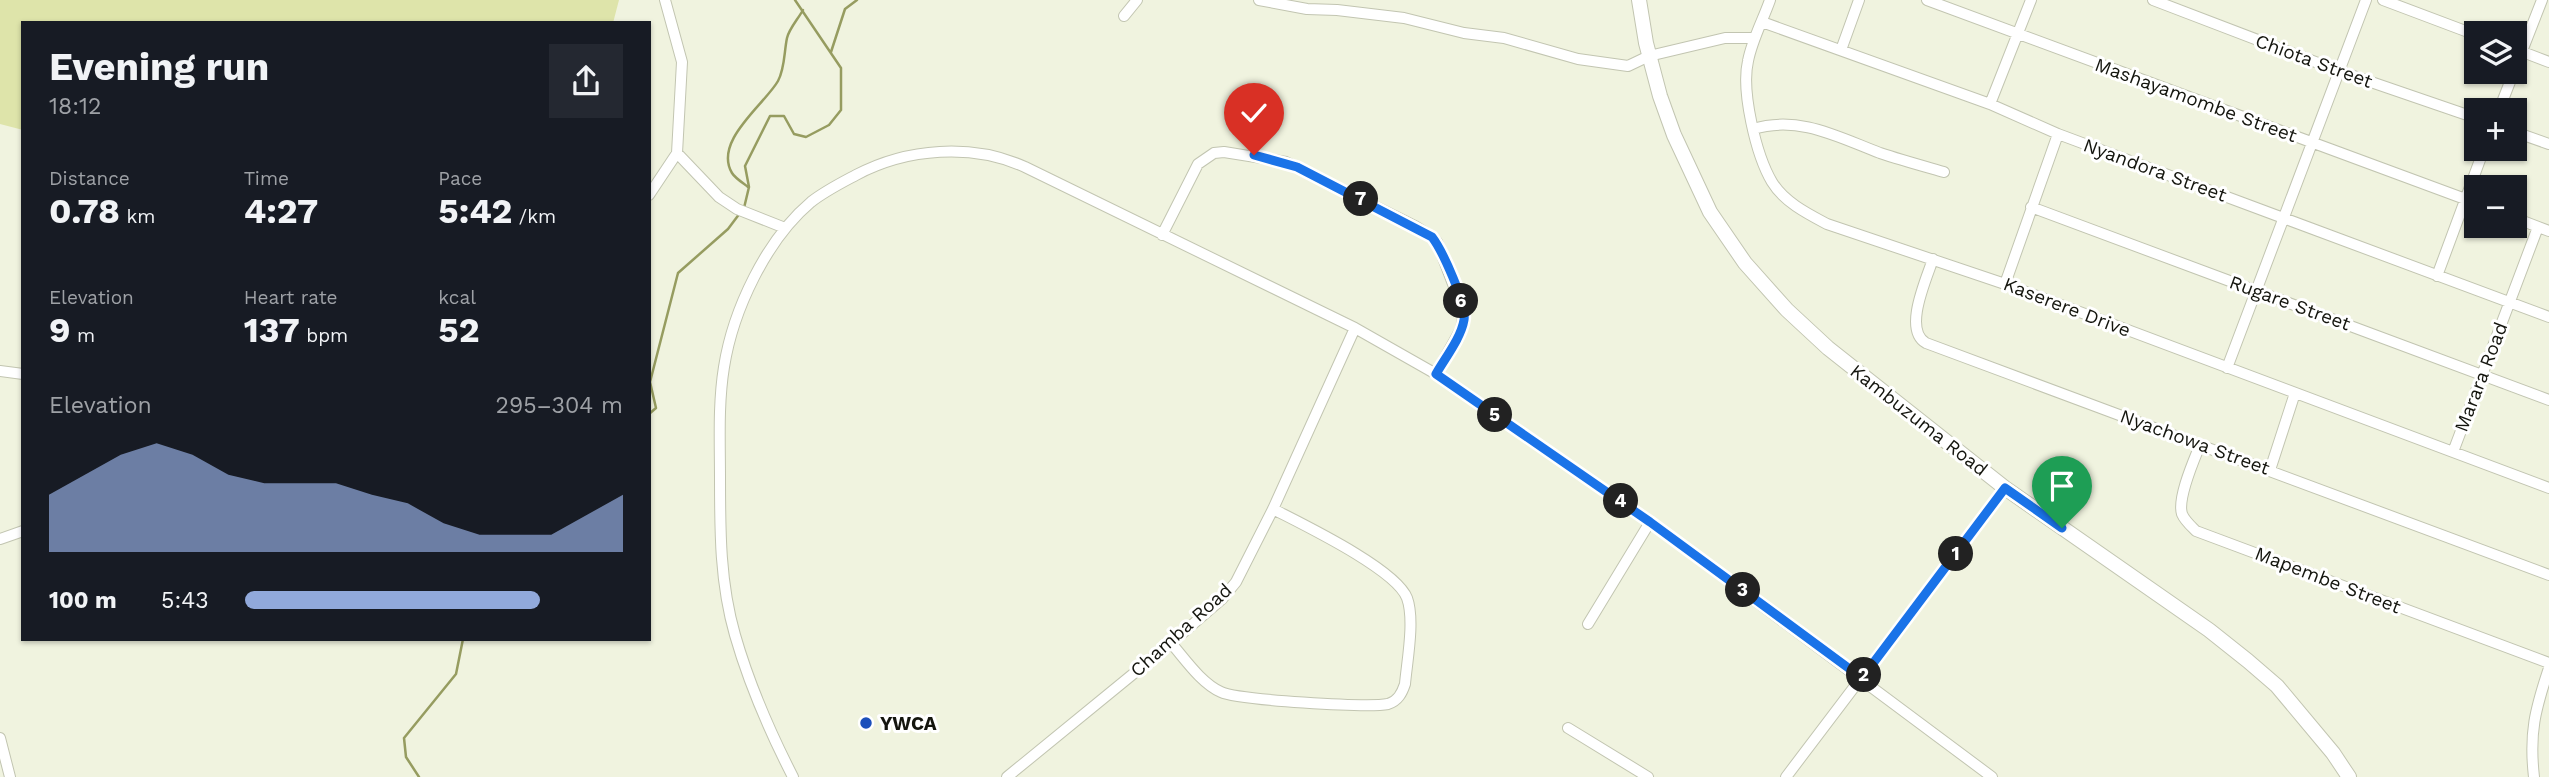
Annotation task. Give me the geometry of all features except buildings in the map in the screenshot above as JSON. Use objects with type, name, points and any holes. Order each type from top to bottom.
[{"type":"main road","name":"Kambuzuma Road","points":[[1640,0],[1649,57],[1660,96],[1679,146],[1710,212],[1745,263],[1787,310],[1828,348],[2005,488],[2209,630],[2248,661],[2284,694],[2333,753],[2349,777]]},
{"type":"street","points":[[651,192],[677,153],[682,62],[666,0]]},
{"type":"street","points":[[1124,16],[1137,0]]},
{"type":"street","points":[[1259,0],[1307,9],[1404,18],[1464,33],[1504,38],[1578,59],[1628,66],[1649,57],[1725,38],[1755,38]]},
{"type":"street","name":"Kaserere Drive","points":[[1770,0],[1755,38],[1746,78],[1754,129],[1772,183],[1795,205],[1827,224],[2005,284],[2549,488]]},
{"type":"street","points":[[1841,50],[1859,0]]},
{"type":"street","name":"Mashayamombe Street","points":[[1927,0],[2464,198]]},
{"type":"street","points":[[1990,104],[2031,0]]},
{"type":"street","name":"Chiota Street","points":[[2154,0],[2339,71],[2464,114]]},
{"type":"street","points":[[2227,368],[2366,0]]},
{"type":"street","points":[[2383,0],[2464,30]]},
{"type":"street","points":[[2527,33],[2542,0]]},
{"type":"street","name":"Nyandora Street","points":[[1762,22],[1990,104],[2058,135],[2286,217],[2549,317]]},
{"type":"street","points":[[2527,53],[2549,62]]},
{"type":"street","points":[[1754,129],[1783,123],[1805,126],[1944,173]]},
{"type":"street","points":[[2005,284],[2058,135]]},
{"type":"street","points":[[2527,137],[2549,145]]},
{"type":"street","points":[[793,777],[765,719],[735,636],[723,579],[720,550],[720,444],[726,355],[730,337],[756,275],[785,228],[819,196],[861,173],[907,157],[964,151],[989,154],[1012,161],[1355,328],[1436,374],[1650,522],[1992,777]]},
{"type":"street","points":[[1162,235],[1198,164],[1214,153],[1224,152],[1286,162],[1415,226],[1437,243],[1464,313],[1461,329],[1436,374]]},
{"type":"street","points":[[677,153],[711,191],[737,209],[785,228]]},
{"type":"street","name":"Rugare Street","points":[[2031,207],[2549,400]]},
{"type":"street","points":[[2437,276],[2464,216]]},
{"type":"street","name":"Marara Road","points":[[2453,452],[2510,302],[2543,229]]},
{"type":"street","name":"Nyachowa Street","points":[[1933,259],[1914,327],[1920,340],[2549,575]]},
{"type":"street","name":"Chamba Road","points":[[1007,777],[1171,643],[1222,599],[1236,582],[1273,509],[1355,328]]},
{"type":"street","points":[[0,371],[21,374]]},
{"type":"street","points":[[2270,470],[2295,393]]},
{"type":"street","name":"Mapembe Street","points":[[2200,445],[2188,478],[2181,509],[2183,517],[2196,531],[2549,663]]},
{"type":"street","points":[[1786,777],[2005,488]]},
{"type":"street","points":[[1171,643],[1208,684],[1233,696],[1387,704],[1401,694],[1405,684],[1410,618],[1407,598],[1402,589],[1352,552],[1273,509]]},
{"type":"street","points":[[1588,624],[1650,522]]},
{"type":"street","points":[[0,539],[21,532]]},
{"type":"street","points":[[2534,777],[2532,724],[2549,668]]},
{"type":"street","points":[[1568,728],[1648,777]]},
{"type":"street","points":[[0,738],[10,777]]},
{"type":"green space","points":[[0,0],[619,0],[614,21],[21,21],[21,129],[0,124]]},
{"type":"waterway","points":[[744,208],[749,187],[745,166],[770,116],[784,116],[794,134],[806,137],[829,125],[841,110],[841,68],[795,0]]},
{"type":"waterway","points":[[831,52],[845,9],[857,0]]},
{"type":"waterway","points":[[748,187],[732,173],[728,161],[729,148],[743,124],[778,81],[788,35],[803,10]]},
{"type":"waterway","points":[[651,378],[678,273],[728,229],[740,213]]},
{"type":"waterway","points":[[651,386],[656,408],[651,412]]},
{"type":"waterway","points":[[419,777],[406,757],[404,738],[456,674],[463,641]]},
{"type":"place","name":"YWCA","points":[[866,723]]},
{"type":"route","points":[[1254,155],[1297,167],[1432,237],[1440,248],[1464,313],[1461,329],[1436,374],[1650,522],[1862,678],[2005,488],[2062,528]]}]
